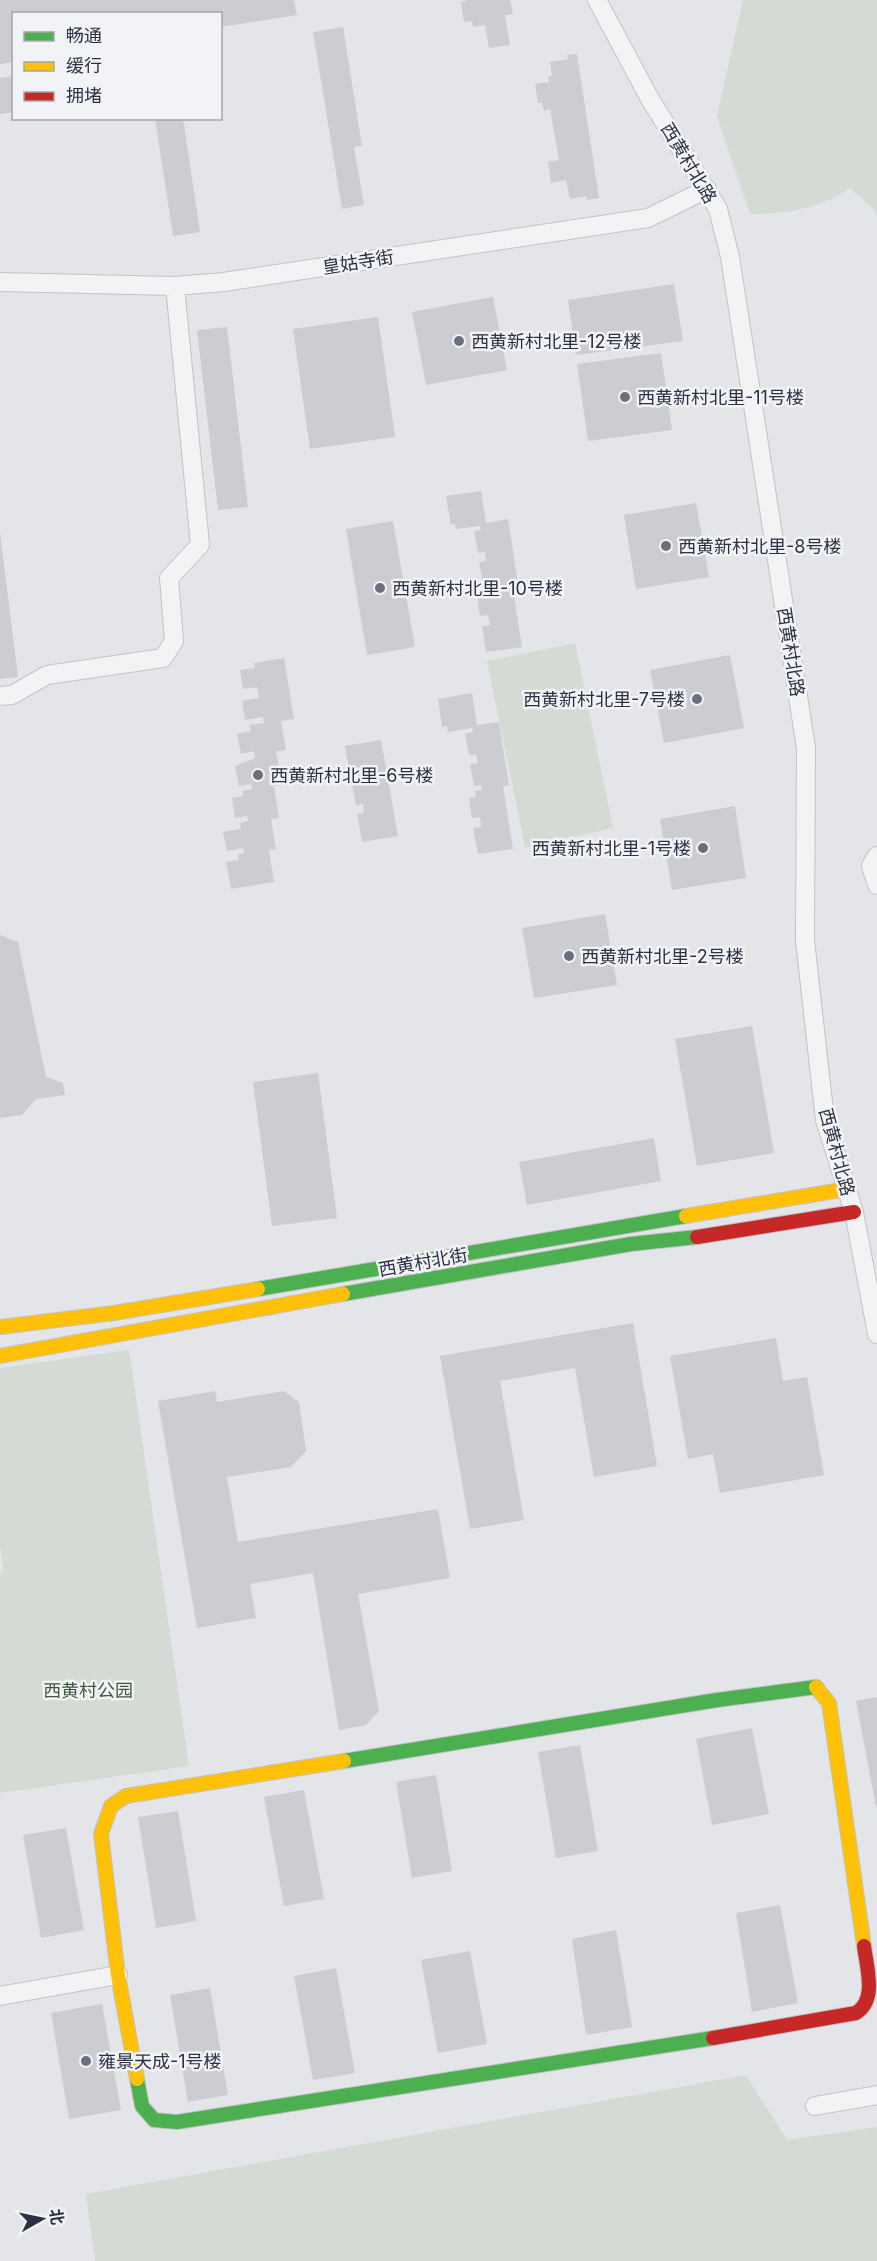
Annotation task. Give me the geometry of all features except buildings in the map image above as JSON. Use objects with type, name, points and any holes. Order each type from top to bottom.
[{"type":"street","name":"西黄村北路","points":[[597,0],[650,99],[718,209],[730,257],[807,748],[805,940],[825,1120],[854,1212],[877,1334]]},
{"type":"street","name":"皇姑寺街","points":[[0,282],[175,286],[224,282],[648,218],[707,189]]},
{"type":"street","points":[[0,696],[12,695],[48,675],[163,658],[174,641],[170,578],[200,545],[175,286]]},
{"type":"street","points":[[877,856],[871,866],[877,885]]},
{"type":"street","name":"西黄村北街","points":[[0,1327],[125,1311],[847,1190]]},
{"type":"street","name":"西黄村北街","points":[[0,1356],[133,1330],[631,1244],[693,1238],[854,1212]]},
{"type":"street","points":[[816,1687],[829,1703],[871,1993],[865,2008],[856,2013],[435,2082],[166,2121],[154,2120],[142,2106],[118,1975],[101,1834],[111,1806],[126,1796],[728,1698],[816,1687]]},
{"type":"street","points":[[0,1996],[118,1975]]},
{"type":"street","points":[[815,2106],[877,2095]]},
{"type":"green space","points":[[743,0],[877,0],[877,217],[874,209],[850,188],[826,201],[802,209],[750,214],[717,116]]},
{"type":"green space","points":[[575,643],[613,828],[525,847],[487,661]]},
{"type":"green space","name":"西黄村公园","points":[[129,1350],[189,1766],[0,1793],[0,1573],[4,1572],[0,1545],[0,1368]]},
{"type":"green space","points":[[746,2075],[787,2140],[877,2127],[877,2261],[95,2261],[86,2194]]},
{"type":"traffic: fast","points":[[258,1289],[686,1216]]},
{"type":"traffic: fast","points":[[343,1294],[631,1244],[697,1237]]},
{"type":"traffic: fast","points":[[344,1761],[717,1700],[816,1687]]},
{"type":"traffic: fast","points":[[137,2079],[142,2106],[154,2120],[177,2122],[713,2038]]},
{"type":"traffic: slow","points":[[686,1216],[847,1189]]},
{"type":"traffic: slow","points":[[0,1327],[114,1313],[258,1289]]},
{"type":"traffic: slow","points":[[0,1356],[343,1294]]},
{"type":"traffic: slow","points":[[816,1687],[829,1703],[864,1946]]},
{"type":"traffic: slow","points":[[137,2079],[118,1975],[101,1834],[111,1806],[126,1796],[344,1761]]},
{"type":"traffic: jam","points":[[697,1237],[854,1212]]},
{"type":"traffic: jam","points":[[713,2038],[856,2013],[867,2000],[869,1992],[864,1946]]},
{"type":"place","name":"西黄新村北里-12号楼","points":[[459,341]]},
{"type":"place","name":"西黄新村北里-11号楼","points":[[625,397]]},
{"type":"place","name":"西黄新村北里-8号楼","points":[[666,546]]},
{"type":"place","name":"西黄新村北里-10号楼","points":[[380,588]]},
{"type":"place","name":"西黄新村北里-7号楼","points":[[697,699]]},
{"type":"place","name":"西黄新村北里-6号楼","points":[[258,775]]},
{"type":"place","name":"西黄新村北里-1号楼","points":[[703,848]]},
{"type":"place","name":"西黄新村北里-2号楼","points":[[569,956]]},
{"type":"place","name":"雍景天成-1号楼","points":[[86,2061]]}]
